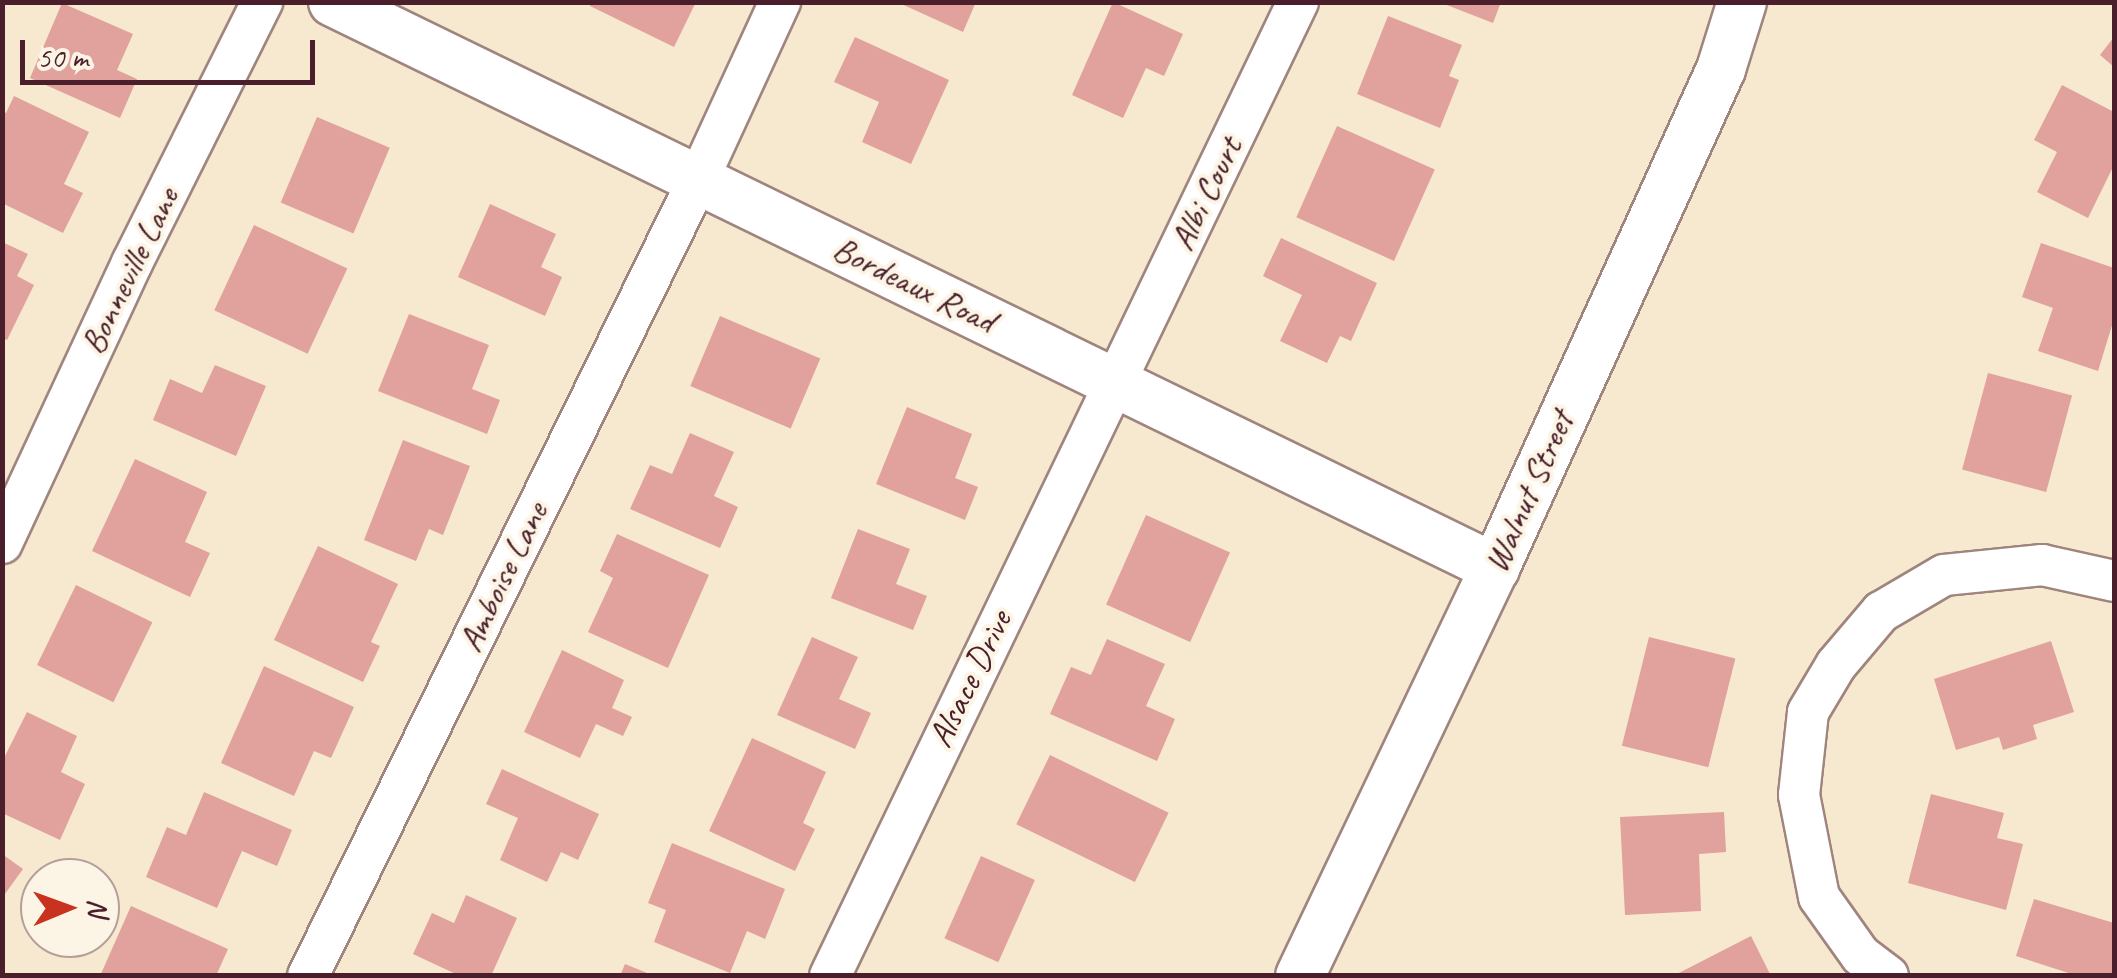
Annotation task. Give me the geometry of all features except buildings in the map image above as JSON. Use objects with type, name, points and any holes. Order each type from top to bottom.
[{"type":"street","name":"Bonneville Lane","points":[[2,543],[132,263],[262,2]]},
{"type":"street","name":"Bordeaux Road","points":[[334,2],[1495,568]]},
{"type":"street","points":[[699,178],[780,2]]},
{"type":"street","name":"Albi Court","points":[[1115,385],[1298,2]]},
{"type":"street","name":"Walnut Street","points":[[1300,976],[1495,568],[1721,69],[1742,2]]},
{"type":"street","name":"Amboise Lane","points":[[308,976],[699,178]]},
{"type":"street","name":"Alsace Drive","points":[[830,976],[1115,385]]},
{"type":"street","points":[[1888,976],[1860,956],[1819,897],[1800,796],[1808,712],[1836,665],[1881,612],[1944,575],[2042,565],[2114,581]]}]
